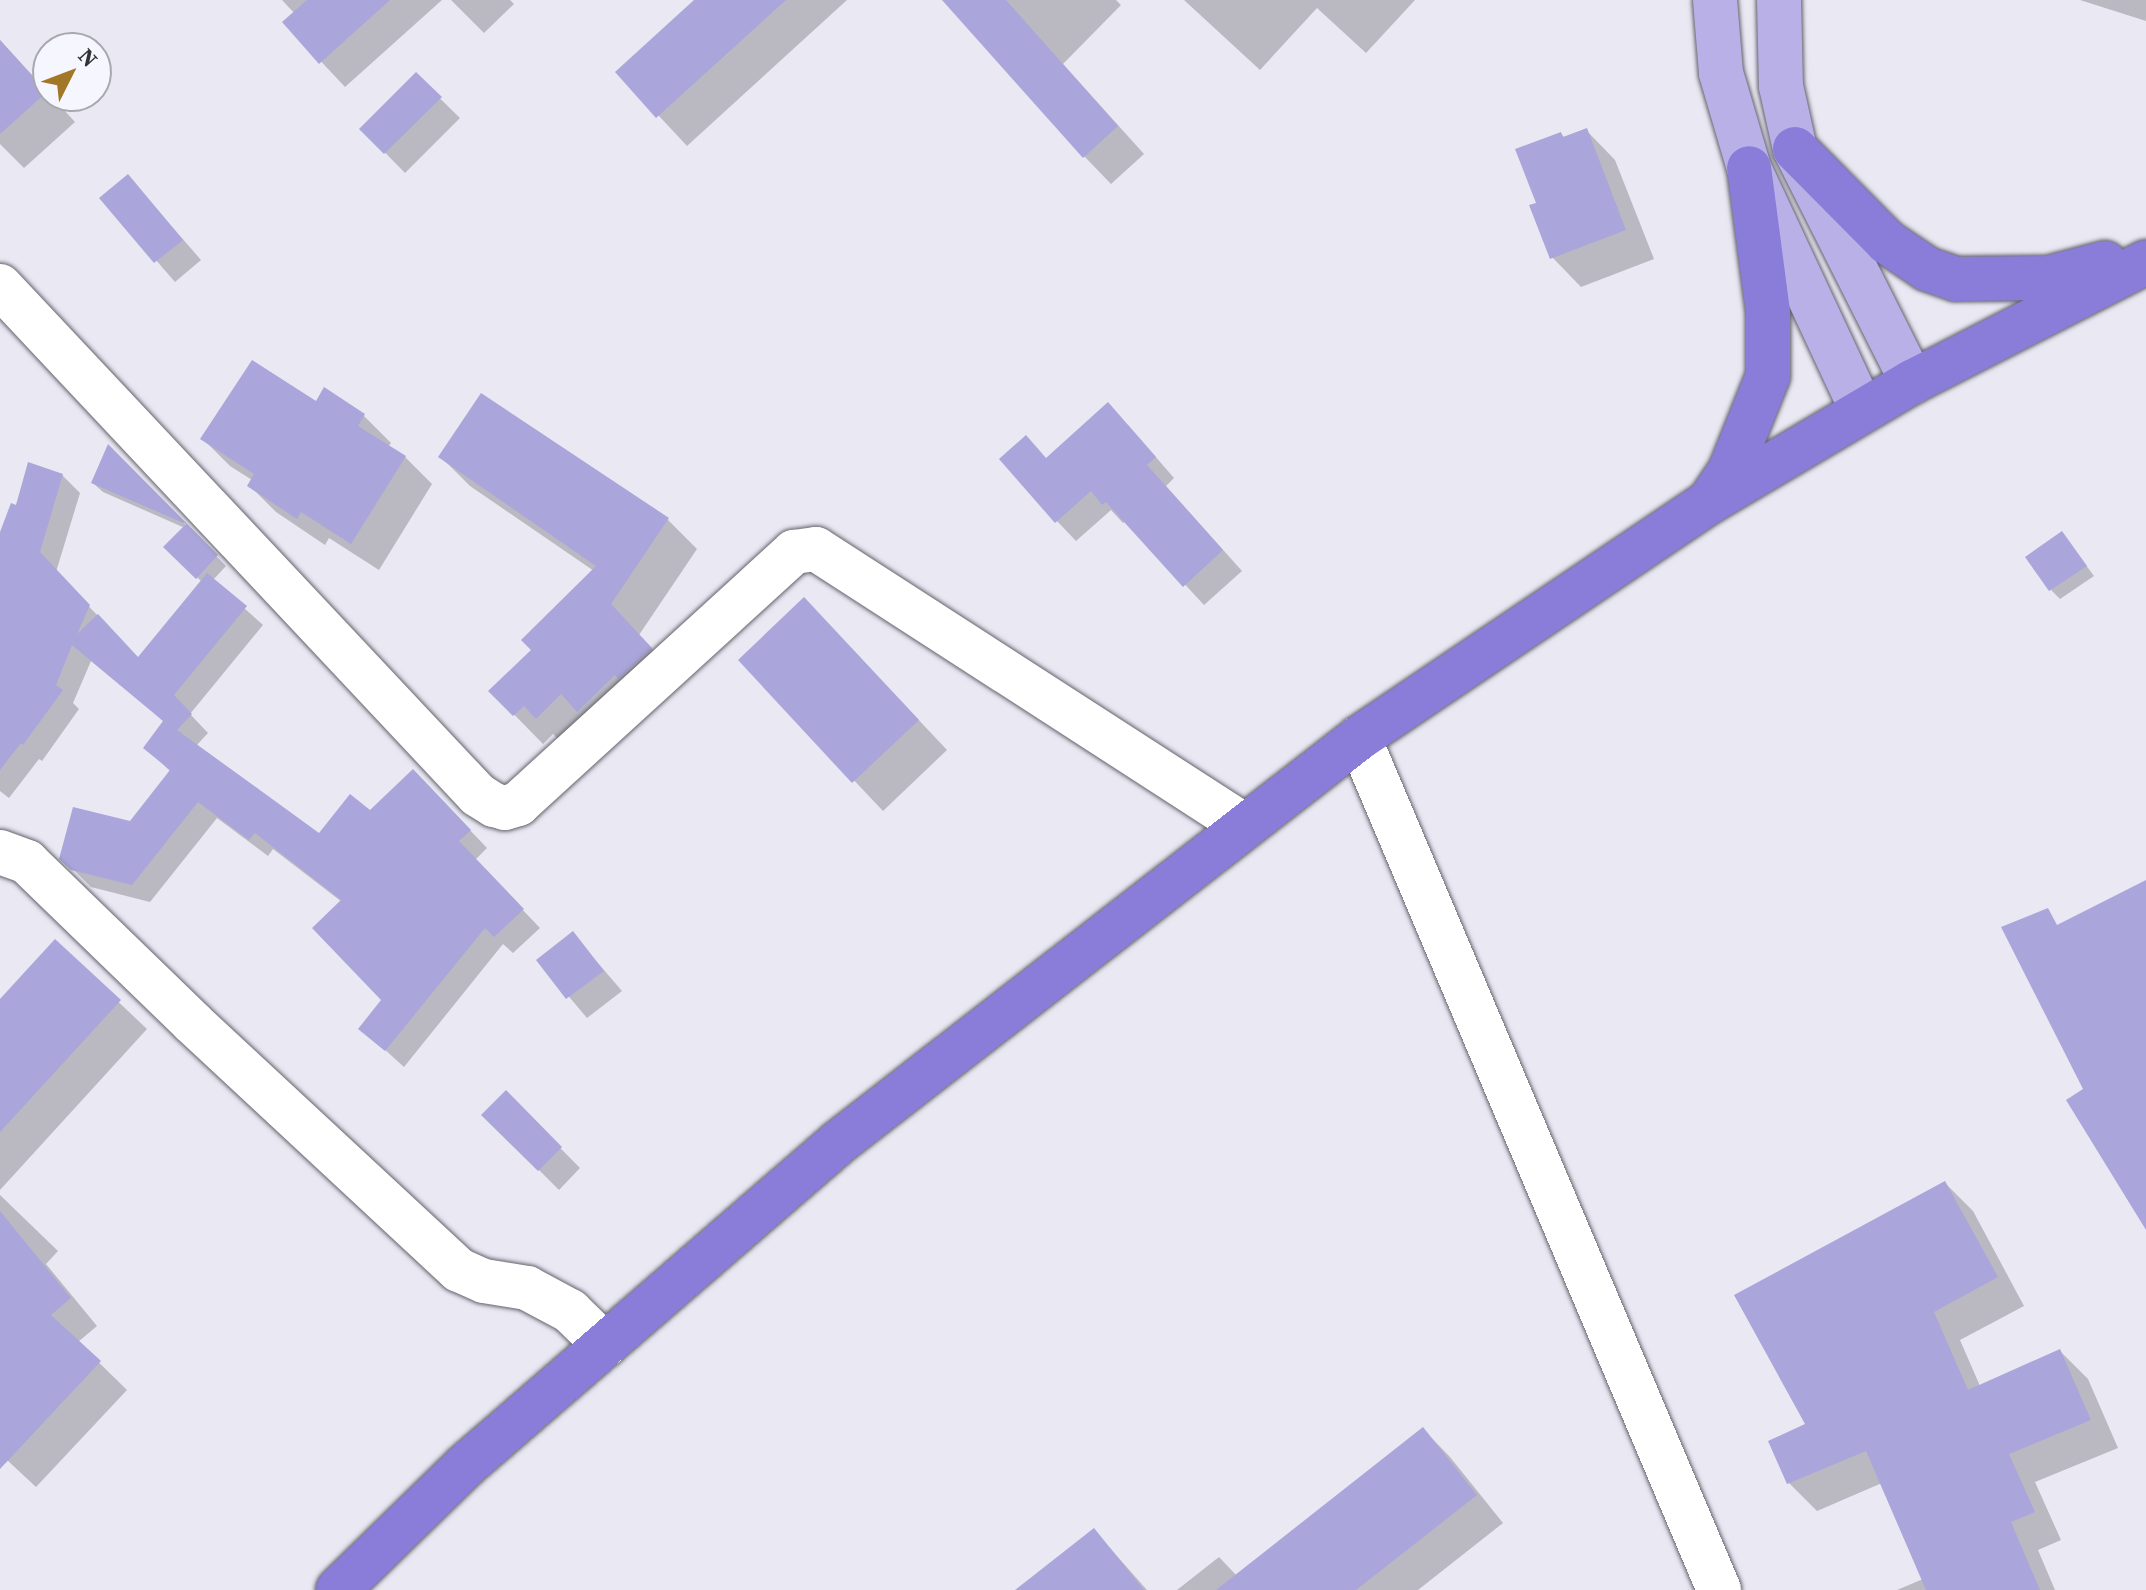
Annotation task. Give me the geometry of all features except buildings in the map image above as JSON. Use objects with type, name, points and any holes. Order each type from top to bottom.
[{"type":"highway","points":[[1795,149],[1887,242],[1927,269],[1956,279],[2048,278],[2146,252]]},
{"type":"highway","points":[[1709,502],[1730,471],[1768,376],[1768,312],[1749,168]]},
{"type":"highway","points":[[338,1590],[465,1466],[839,1142],[1359,738],[1709,502],[1912,382],[2146,262]]},
{"type":"main road","points":[[1715,0],[1721,73],[1749,168],[1862,410]]},
{"type":"main road","points":[[1779,0],[1781,86],[1795,149],[1912,382]]},
{"type":"street","points":[[0,286],[478,795],[494,805],[505,808],[518,804],[794,552],[816,549],[1245,826]]},
{"type":"street","points":[[1359,738],[1719,1590]]},
{"type":"street","points":[[0,852],[27,862],[193,1023],[459,1270],[484,1281],[527,1288],[570,1311],[605,1345]]}]
